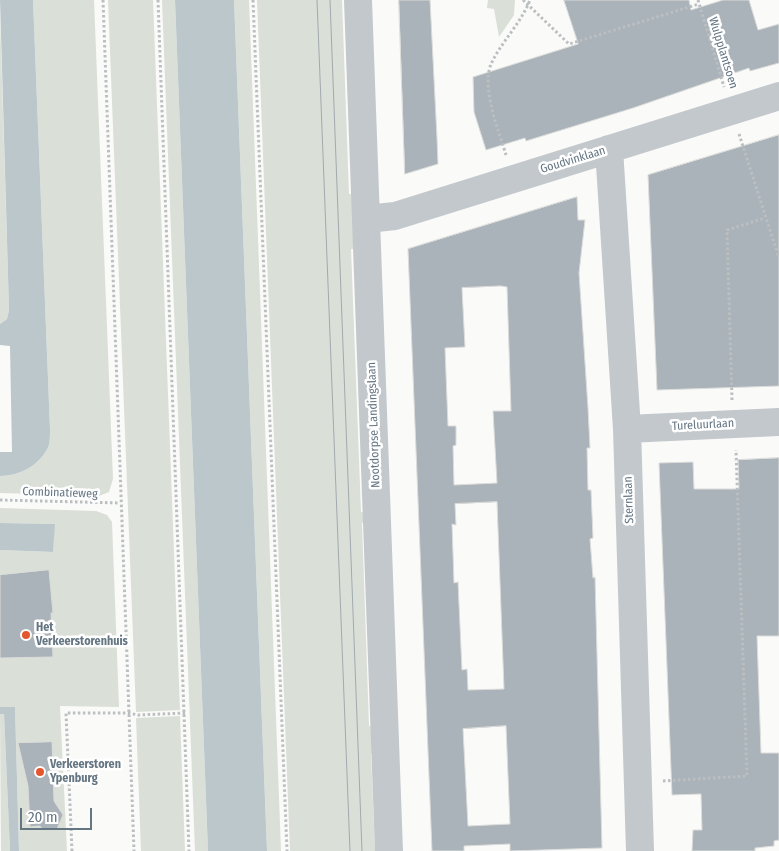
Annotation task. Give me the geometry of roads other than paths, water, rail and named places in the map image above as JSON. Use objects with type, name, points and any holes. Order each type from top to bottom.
[{"type":"street","name":"Nootdorpse Landingslaan","points":[[358,0],[389,851]]},
{"type":"street","name":"Goudvinklaan","points":[[367,219],[395,216],[779,96]]},
{"type":"street","name":"Sternlaan","points":[[609,149],[627,429],[640,851]]},
{"type":"street","name":"Tureluurlaan","points":[[627,429],[733,414],[779,422]]},
{"type":"tram line","points":[[317,0],[350,851]]},
{"type":"tram line","points":[[330,0],[362,851]]},
{"type":"place","name":"Het Verkeerstorenhuis","points":[[26,635]]},
{"type":"place","name":"Verkeerstoren Ypenburg","points":[[40,772]]}]
